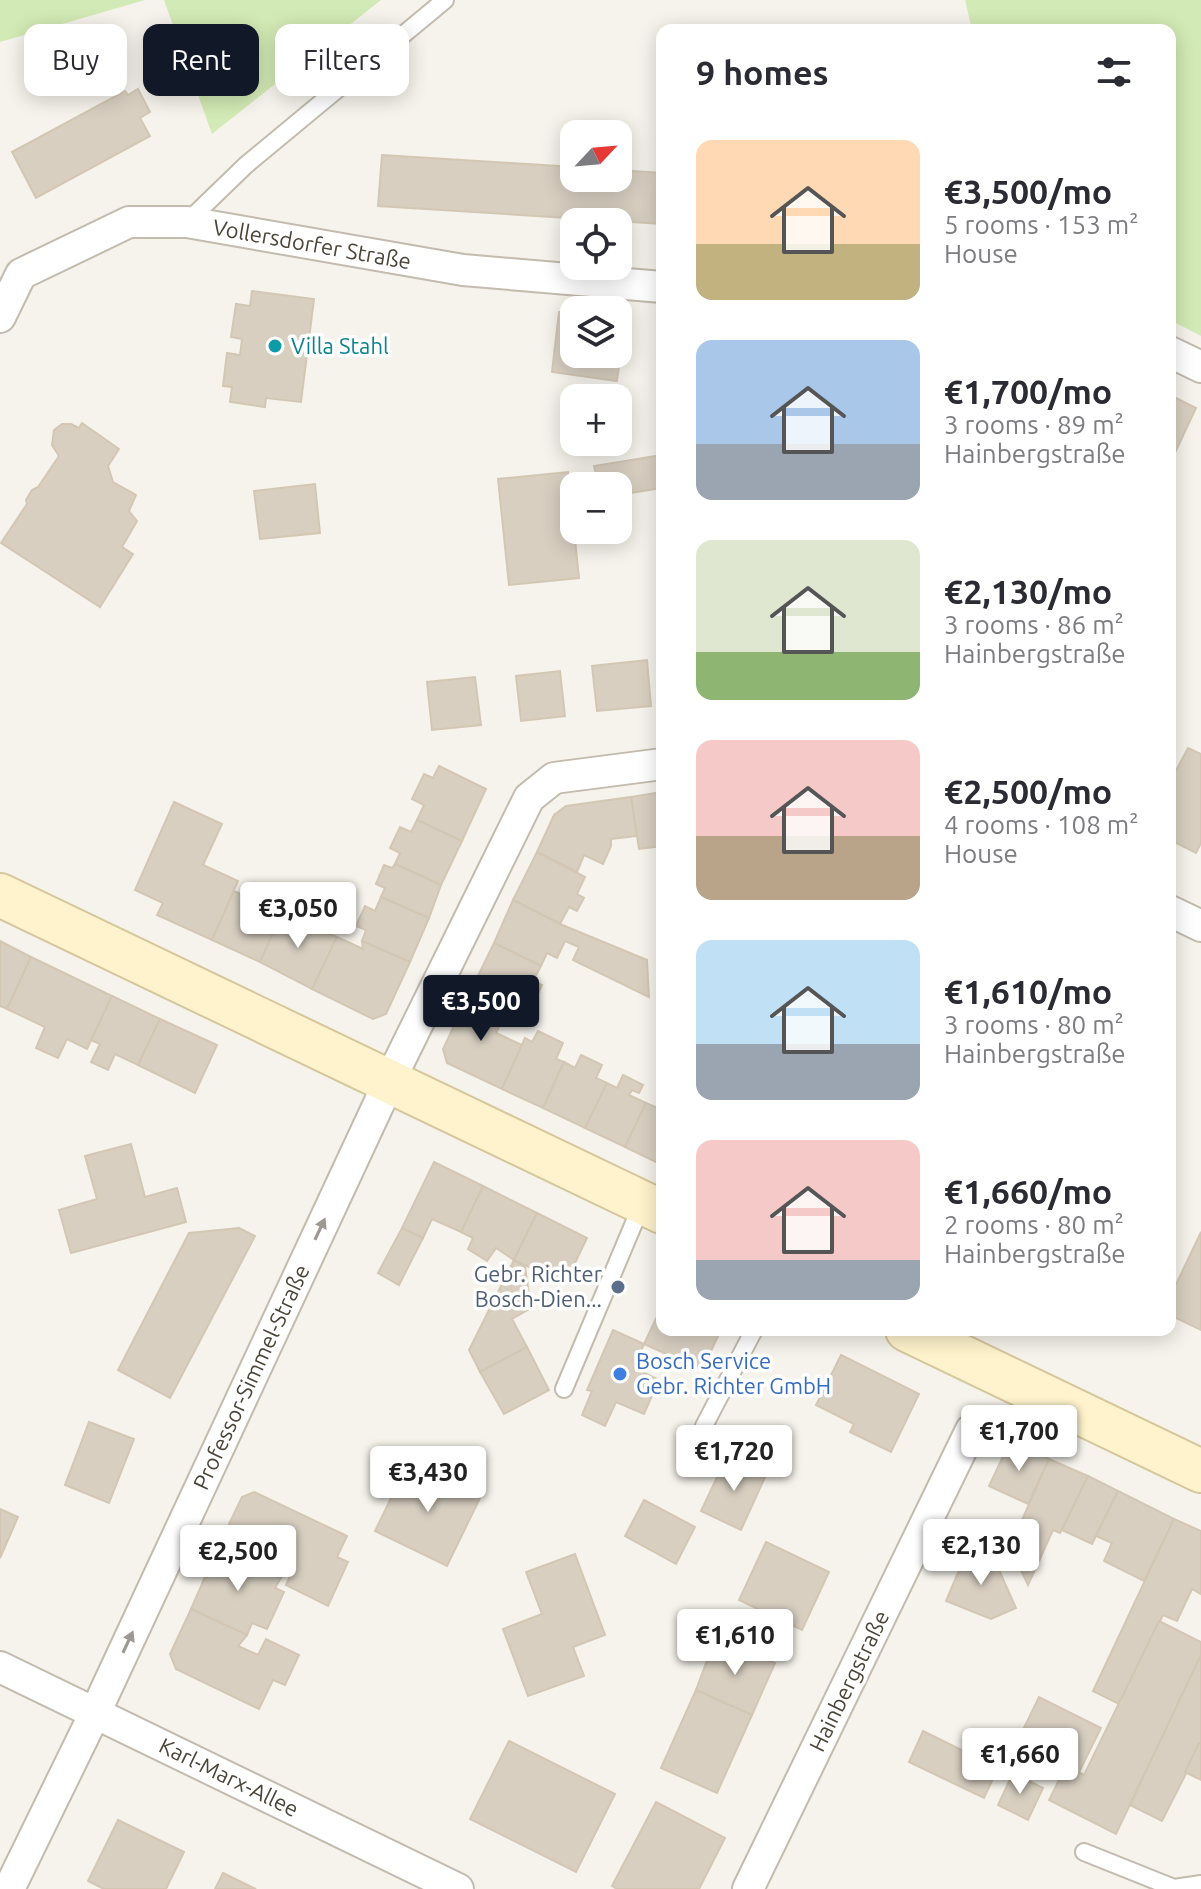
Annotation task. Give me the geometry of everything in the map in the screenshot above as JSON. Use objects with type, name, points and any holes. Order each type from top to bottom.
[{"type":"main road","points":[[0,895],[652,1208]]},
{"type":"main road","points":[[920,1336],[1201,1471]]},
{"type":"street","name":"Vollersdorfer Straße","points":[[0,317],[21,274],[129,222],[187,222],[463,270],[656,286]]},
{"type":"street","points":[[1176,355],[1201,367]]},
{"type":"street","name":"Professor-Simmel-Straße","points":[[9,1889],[95,1713],[389,1082],[529,798],[554,778],[656,765]]},
{"type":"street","points":[[1176,914],[1201,926]]},
{"type":"street","name":"Hainbergstraße","points":[[748,1889],[971,1430]]},
{"type":"street","name":"Karl-Marx-Allee","points":[[0,1667],[458,1889]]},
{"type":"lane","points":[[187,222],[246,165],[445,0]]},
{"type":"lane","points":[[564,1389],[652,1208]]},
{"type":"lane","points":[[704,1426],[751,1336]]},
{"type":"lane","points":[[1084,1852],[1174,1888],[1201,1884]]},
{"type":"green space","points":[[0,0],[145,0],[62,24],[24,24],[24,35],[0,42]]},
{"type":"green space","points":[[164,0],[381,0],[351,24],[275,24],[275,84],[212,134],[198,96],[259,96],[259,24],[173,24]]},
{"type":"green space","points":[[965,0],[1201,0],[1201,336],[1176,323],[1176,24],[971,24]]},
{"type":"building","points":[[138,89],[150,112],[140,118],[150,136],[36,198],[12,152],[116,96],[128,95]]},
{"type":"building","points":[[382,155],[560,166],[560,192],[632,192],[632,171],[656,173],[656,224],[632,222],[632,208],[560,208],[560,218],[378,206]]},
{"type":"building","name":"Villa Stahl","points":[[252,291],[314,299],[301,402],[266,398],[265,407],[230,402],[232,387],[223,386],[227,353],[240,355],[242,339],[231,337],[236,304],[250,306]]},
{"type":"building","points":[[559,312],[560,368],[619,368],[617,381],[552,372]]},
{"type":"building","points":[[1176,398],[1196,408],[1176,451]]},
{"type":"building","points":[[82,423],[119,449],[108,466],[113,482],[136,495],[129,511],[137,521],[122,547],[133,554],[100,607],[1,543],[27,504],[32,490],[38,487],[59,456],[52,445],[54,430],[62,424],[79,428]]},
{"type":"building","points":[[656,456],[656,489],[632,493],[632,472],[596,472],[594,466]]},
{"type":"building","points":[[560,473],[560,544],[575,544],[579,578],[509,585],[498,479]]},
{"type":"building","points":[[315,484],[320,533],[260,539],[254,491]]},
{"type":"building","points":[[647,660],[651,706],[597,711],[592,666]]},
{"type":"building","points":[[560,671],[565,716],[521,721],[516,676]]},
{"type":"building","points":[[475,677],[481,725],[432,730],[427,682]]},
{"type":"building","points":[[1188,748],[1201,754],[1201,843],[1196,853],[1176,843],[1176,770]]},
{"type":"building","points":[[439,766],[486,789],[462,841],[417,820],[424,805],[412,799],[424,774],[433,778]]},
{"type":"building","points":[[656,793],[656,847],[639,849],[631,797]]},
{"type":"building","points":[[631,797],[637,836],[611,839],[603,864],[584,855],[577,872],[537,852],[554,815],[566,806]]},
{"type":"building","points":[[174,802],[222,824],[203,865],[238,881],[212,940],[157,915],[163,903],[135,890]]},
{"type":"building","points":[[417,820],[462,841],[441,885],[395,864],[400,853],[390,848],[400,827],[411,832]]},
{"type":"building","points":[[537,852],[585,877],[577,894],[584,898],[577,911],[569,907],[560,924],[513,900]]},
{"type":"building","points":[[395,864],[441,885],[429,918],[381,897],[385,888],[376,884],[384,865],[392,868]]},
{"type":"building","points":[[234,891],[282,913],[260,962],[212,940]]},
{"type":"building","points":[[381,897],[429,918],[410,962],[362,941],[366,930],[356,926],[365,906],[375,911]]},
{"type":"building","points":[[513,900],[560,924],[647,960],[649,997],[573,960],[579,947],[565,941],[557,958],[547,953],[541,966],[494,943]]},
{"type":"building","points":[[282,913],[337,937],[312,989],[260,962]]},
{"type":"building","points":[[337,937],[363,949],[362,941],[410,962],[386,1014],[373,1019],[312,989]]},
{"type":"building","points":[[0,941],[31,957],[7,1009],[0,1006]]},
{"type":"building","points":[[494,943],[541,966],[533,981],[542,985],[533,1004],[523,999],[516,1015],[470,992]]},
{"type":"building","points":[[31,957],[112,996],[87,1049],[67,1039],[58,1058],[36,1048],[45,1027],[7,1009]]},
{"type":"building","points":[[470,992],[507,1010],[496,1033],[522,1045],[502,1089],[447,1063],[443,1049]]},
{"type":"building","points":[[112,996],[160,1019],[138,1065],[115,1054],[108,1070],[91,1062],[100,1044],[91,1040]]},
{"type":"building","points":[[160,1019],[217,1045],[195,1093],[138,1065]]},
{"type":"building","points":[[538,1031],[563,1043],[556,1059],[564,1062],[543,1108],[502,1089],[525,1038],[532,1042]]},
{"type":"building","points":[[581,1055],[602,1065],[596,1078],[607,1083],[585,1128],[543,1108],[564,1062],[575,1068]]},
{"type":"building","points":[[623,1075],[643,1085],[639,1093],[632,1090],[629,1095],[646,1103],[625,1147],[585,1128],[607,1083],[617,1088]]},
{"type":"building","points":[[646,1103],[656,1107],[656,1162],[625,1147]]},
{"type":"building","points":[[131,1144],[145,1197],[177,1188],[186,1222],[71,1253],[59,1210],[97,1199],[85,1156]]},
{"type":"building","points":[[434,1162],[483,1186],[461,1232],[432,1219],[423,1238],[402,1228]]},
{"type":"building","points":[[483,1186],[537,1213],[514,1260],[496,1248],[487,1261],[468,1249],[473,1238],[461,1232]]},
{"type":"building","points":[[537,1213],[587,1238],[565,1284],[514,1260]]},
{"type":"building","points":[[239,1228],[255,1236],[170,1398],[118,1370],[189,1233]]},
{"type":"building","points":[[402,1228],[423,1238],[399,1285],[378,1273]]},
{"type":"building","points":[[1201,1232],[1201,1330],[1176,1318],[1176,1284]]},
{"type":"building","points":[[514,1260],[525,1267],[531,1308],[512,1319],[527,1347],[480,1372],[469,1350]]},
{"type":"building","points":[[656,1319],[656,1336],[718,1336],[702,1370],[644,1344]]},
{"type":"building","name":"Bosch Service Gebr. Richter GmbH","points":[[613,1330],[644,1344],[634,1368],[659,1380],[644,1414],[616,1402],[605,1426],[582,1415],[592,1391],[587,1390]]},
{"type":"building","points":[[527,1347],[549,1390],[504,1414],[480,1372]]},
{"type":"building","points":[[841,1355],[919,1394],[891,1452],[850,1432],[854,1424],[816,1405]]},
{"type":"building","points":[[89,1422],[134,1439],[109,1503],[65,1485]]},
{"type":"building","points":[[1020,1445],[1049,1459],[1028,1504],[989,1486],[1006,1450]]},
{"type":"building","points":[[727,1456],[766,1475],[741,1530],[701,1511]]},
{"type":"building","points":[[1049,1459],[1088,1476],[1060,1533],[1053,1530],[1028,1585],[1010,1547]]},
{"type":"building","points":[[408,1463],[480,1498],[447,1566],[375,1531]]},
{"type":"building","points":[[1088,1476],[1118,1491],[1092,1544],[1062,1530]]},
{"type":"building","points":[[1118,1491],[1174,1519],[1144,1581],[1104,1561],[1112,1543],[1096,1536]]},
{"type":"building","points":[[254,1492],[347,1536],[337,1557],[348,1562],[328,1606],[286,1585],[292,1572],[285,1569],[281,1578],[218,1547],[242,1497]]},
{"type":"building","points":[[644,1500],[695,1527],[676,1564],[625,1536]]},
{"type":"building","points":[[0,1509],[18,1517],[0,1558]]},
{"type":"building","points":[[1174,1519],[1201,1531],[1201,1594],[1192,1589],[1177,1621],[1163,1615],[1119,1704],[1093,1691]]},
{"type":"building","points":[[766,1542],[829,1572],[802,1630],[739,1600]]},
{"type":"building","points":[[218,1547],[281,1578],[275,1588],[284,1592],[267,1629],[252,1623],[247,1635],[191,1609]]},
{"type":"building","points":[[968,1549],[995,1561],[1016,1608],[991,1619],[946,1601]]},
{"type":"building","points":[[575,1554],[605,1635],[573,1647],[584,1676],[528,1696],[503,1629],[542,1614],[526,1572]]},
{"type":"building","points":[[191,1609],[247,1635],[238,1646],[258,1655],[266,1639],[299,1655],[285,1685],[273,1680],[259,1709],[176,1669],[170,1654]]},
{"type":"building","points":[[1159,1621],[1201,1642],[1201,1655],[1116,1834],[1049,1800],[1066,1766],[1017,1742],[1039,1697],[1101,1728],[1079,1772],[1084,1775]]},
{"type":"building","points":[[715,1639],[775,1663],[752,1715],[696,1690]]},
{"type":"building","points":[[1201,1655],[1201,1744],[1162,1821],[1130,1805]]},
{"type":"building","points":[[696,1690],[752,1715],[717,1793],[661,1768]]},
{"type":"building","points":[[923,1731],[998,1768],[984,1798],[909,1762]]},
{"type":"building","points":[[509,1741],[615,1794],[576,1872],[470,1819]]},
{"type":"building","points":[[1201,1744],[1201,1780],[1185,1772]]},
{"type":"building","points":[[1013,1773],[1043,1788],[1028,1820],[998,1805]]},
{"type":"building","points":[[656,1802],[725,1838],[699,1889],[617,1889],[612,1886]]},
{"type":"building","points":[[118,1820],[184,1852],[166,1889],[104,1889],[88,1881]]},
{"type":"building","points":[[223,1873],[256,1889],[215,1889]]},
{"type":"place","name":"Villa Stahl","points":[[275,346]]},
{"type":"place","name":"Gebr. Richter Bosch-Dien...","points":[[618,1287]]},
{"type":"place","name":"Bosch Service Gebr. Richter GmbH","points":[[620,1374]]}]
